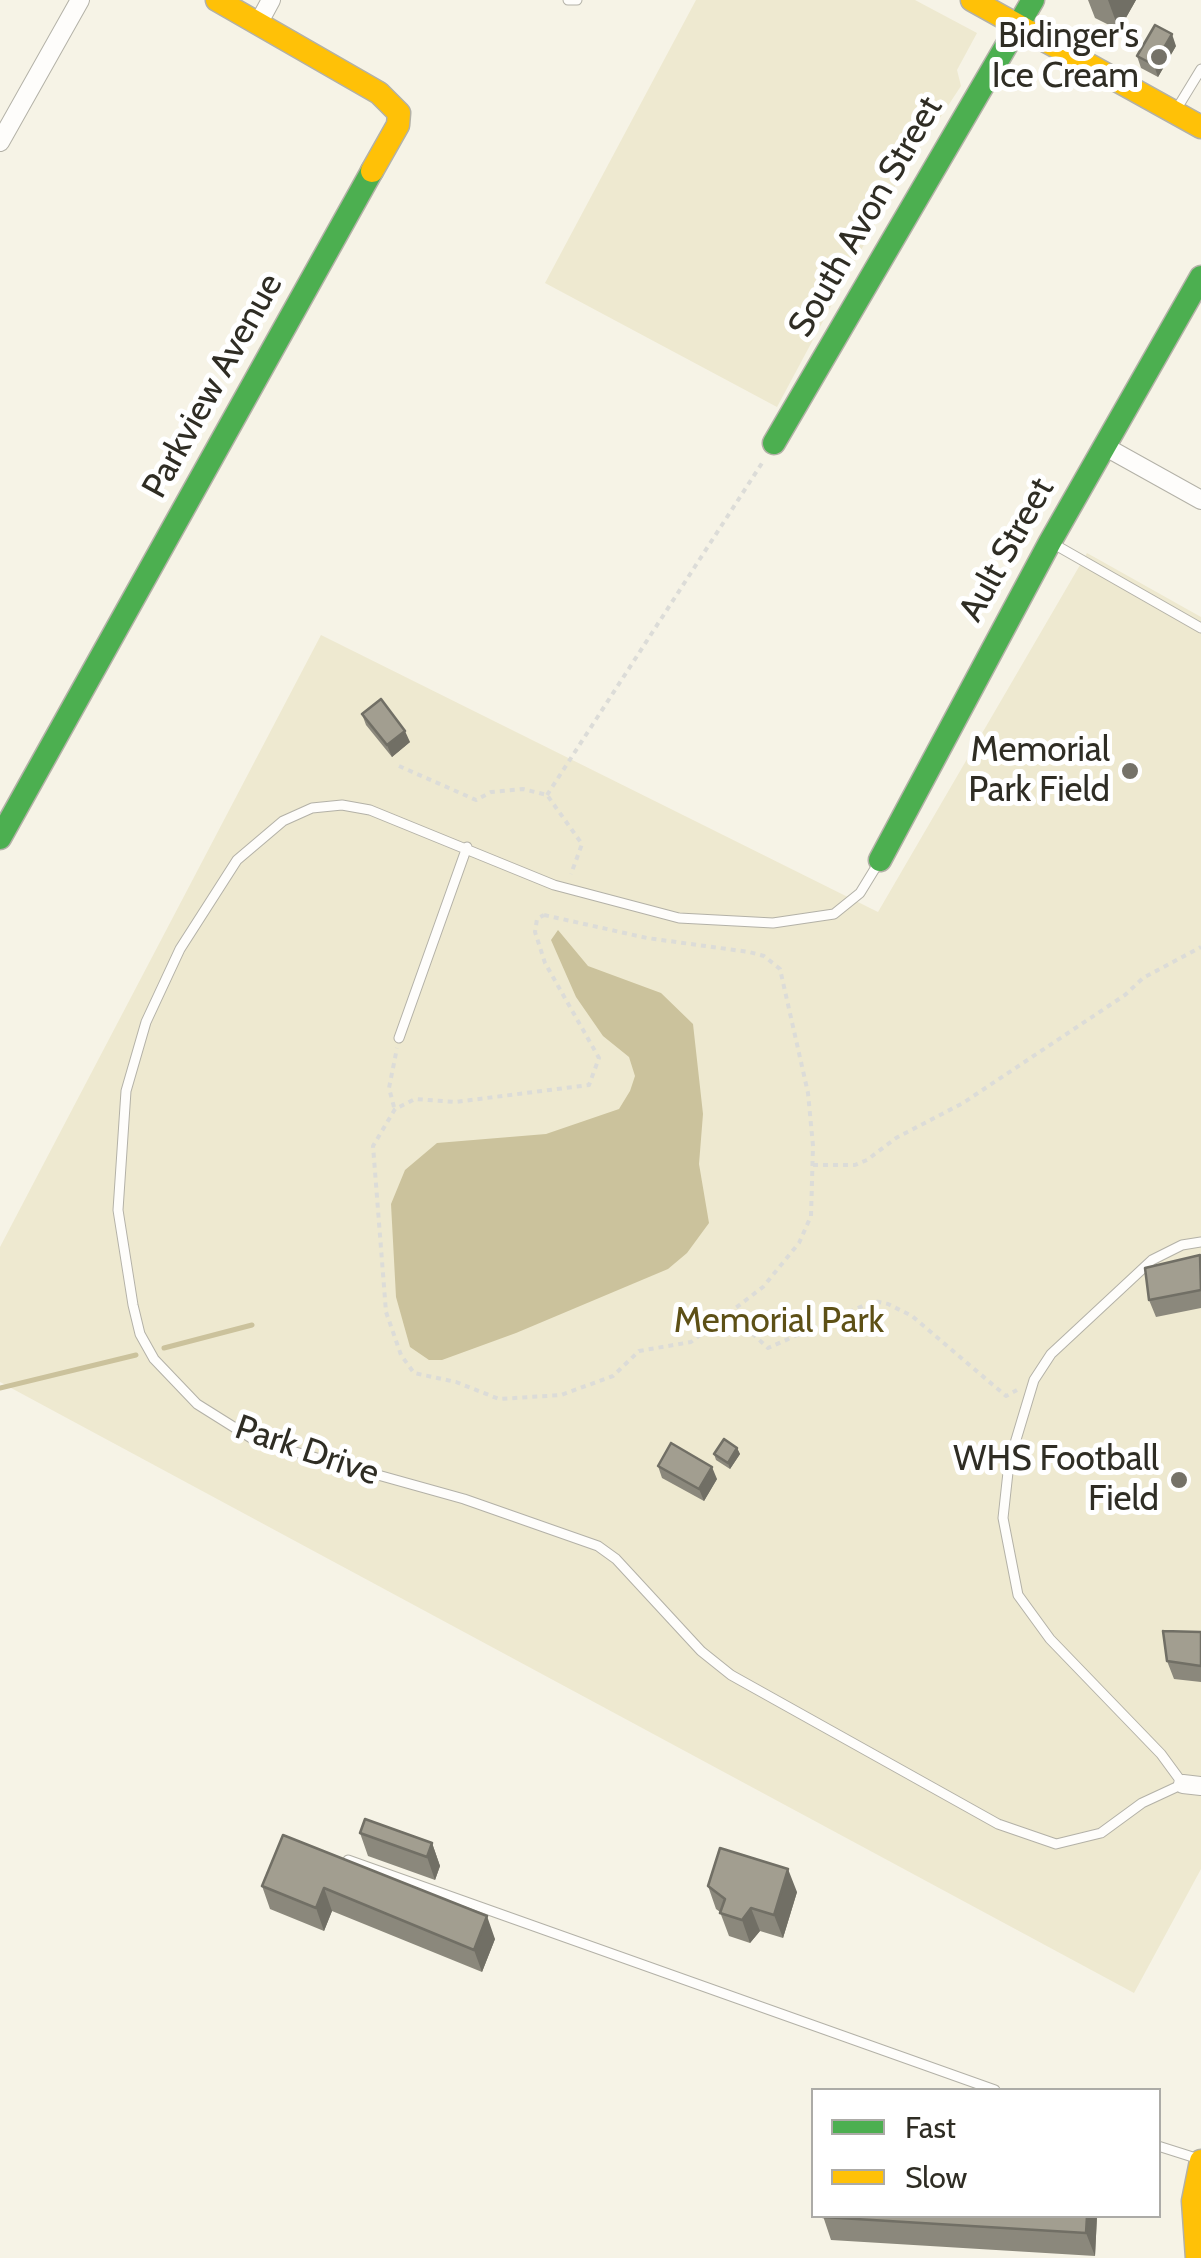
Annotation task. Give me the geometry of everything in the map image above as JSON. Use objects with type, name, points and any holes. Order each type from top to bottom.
[{"type":"street","points":[[0,142],[80,0]]},
{"type":"street","points":[[217,0],[258,24],[271,0]]},
{"type":"street","points":[[972,0],[1201,127]]},
{"type":"street","name":"South Avon Street","points":[[774,443],[1033,0]]},
{"type":"street","name":"Parkview Avenue","points":[[0,838],[398,125],[400,114],[380,93],[258,24]]},
{"type":"street","name":"Ault Street","points":[[880,860],[1050,542],[1201,276]]},
{"type":"street","points":[[1104,446],[1201,500]]},
{"type":"street","points":[[1196,2258],[1199,2167]]},
{"type":"lane","points":[[568,0],[577,0]]},
{"type":"lane","points":[[1174,112],[1201,69]]},
{"type":"lane","points":[[1050,542],[1201,628]]},
{"type":"lane","name":"Park Drive","points":[[880,860],[860,893],[834,914],[773,923],[664,917],[566,888],[370,810],[342,805],[312,808],[283,821],[238,860],[180,949],[135,1056],[120,1130],[118,1171],[126,1269],[140,1334],[173,1383],[223,1424],[256,1441],[464,1499],[598,1546],[616,1559],[701,1650],[731,1675],[1026,1836],[1056,1844],[1080,1840],[1101,1832],[1166,1789],[1192,1785]]},
{"type":"lane","points":[[399,1038],[467,848]]},
{"type":"lane","points":[[1192,1785],[1050,1640],[1018,1595],[1003,1518],[1009,1463],[1034,1380],[1051,1354],[1119,1286],[1152,1260],[1182,1244],[1201,1242]]},
{"type":"lane","points":[[348,1860],[989,2088]]},
{"type":"lane","points":[[1161,2148],[1199,2167]]},
{"type":"path","points":[[547,795],[774,443]]},
{"type":"path","points":[[398,766],[476,800],[491,792],[523,789],[547,795],[582,844],[566,888]]},
{"type":"path","points":[[556,916],[647,938],[749,952],[774,963],[785,978],[808,1093],[813,1166],[811,1216],[800,1243],[762,1287],[691,1342],[640,1351],[614,1376],[561,1394],[499,1399],[456,1382],[414,1372],[401,1355],[386,1312],[375,1212],[373,1146],[395,1109],[415,1099],[455,1102],[588,1085],[597,1052],[561,994],[535,932],[537,919],[556,916]]},
{"type":"path","points":[[813,1166],[867,1160],[896,1138],[963,1104],[1125,995],[1144,978],[1201,947]]},
{"type":"path","points":[[395,1109],[389,1088],[399,1038]]},
{"type":"path","points":[[730,1312],[768,1348],[874,1301],[912,1316],[1006,1396],[1034,1380]]},
{"type":"green space","points":[[696,0],[915,0],[977,33],[957,70],[961,86],[897,183],[777,407],[545,283]]},
{"type":"green space","name":"Memorial Park","points":[[1087,553],[1201,617],[1201,1869],[1134,1993],[0,1382],[0,1247],[321,635],[878,912]]},
{"type":"shaded area","points":[[558,930],[588,966],[661,993],[693,1024],[703,1114],[699,1164],[709,1223],[687,1253],[668,1269],[516,1333],[442,1360],[429,1360],[410,1347],[396,1297],[391,1204],[405,1170],[437,1143],[546,1134],[619,1109],[635,1076],[629,1057],[603,1036],[576,997],[551,940]]},
{"type":"building","points":[[1155,25],[1172,34],[1154,65],[1137,56]]},
{"type":"building","points":[[381,699],[405,731],[387,745],[362,714]]},
{"type":"building","points":[[1200,1255],[1201,1290],[1149,1300],[1145,1268]]},
{"type":"building","points":[[724,1439],[737,1448],[728,1463],[714,1454]]},
{"type":"building","points":[[671,1443],[712,1467],[699,1489],[658,1466]]},
{"type":"building","points":[[1163,1631],[1201,1632],[1201,1666],[1167,1661]]},
{"type":"building","points":[[365,1819],[432,1843],[427,1857],[360,1833]]},
{"type":"building","points":[[283,1835],[487,1916],[474,1950],[324,1888],[316,1908],[262,1886]]},
{"type":"building","points":[[720,1848],[788,1869],[774,1915],[751,1908],[742,1920],[720,1913],[725,1899],[708,1886]]},
{"type":"building","points":[[839,2218],[1087,2218],[1086,2233]]},
{"type":"waterway","points":[[164,1348],[252,1325]]},
{"type":"waterway","points":[[0,1388],[136,1355]]},
{"type":"traffic: fast","points":[[774,443],[1033,0]]},
{"type":"traffic: fast","points":[[0,838],[372,171]]},
{"type":"traffic: fast","points":[[880,860],[1050,542],[1201,277]]},
{"type":"traffic: slow","points":[[217,0],[379,93],[399,113],[398,125],[372,171]]},
{"type":"traffic: slow","points":[[972,0],[1201,127]]},
{"type":"traffic: slow","points":[[1197,2258],[1193,2201],[1201,2161]]},
{"type":"place","name":"Bidinger's Ice Cream","points":[[1159,57]]},
{"type":"place","name":"Memorial Park Field","points":[[1130,771]]},
{"type":"place","name":"WHS Football Field","points":[[1179,1480]]}]
